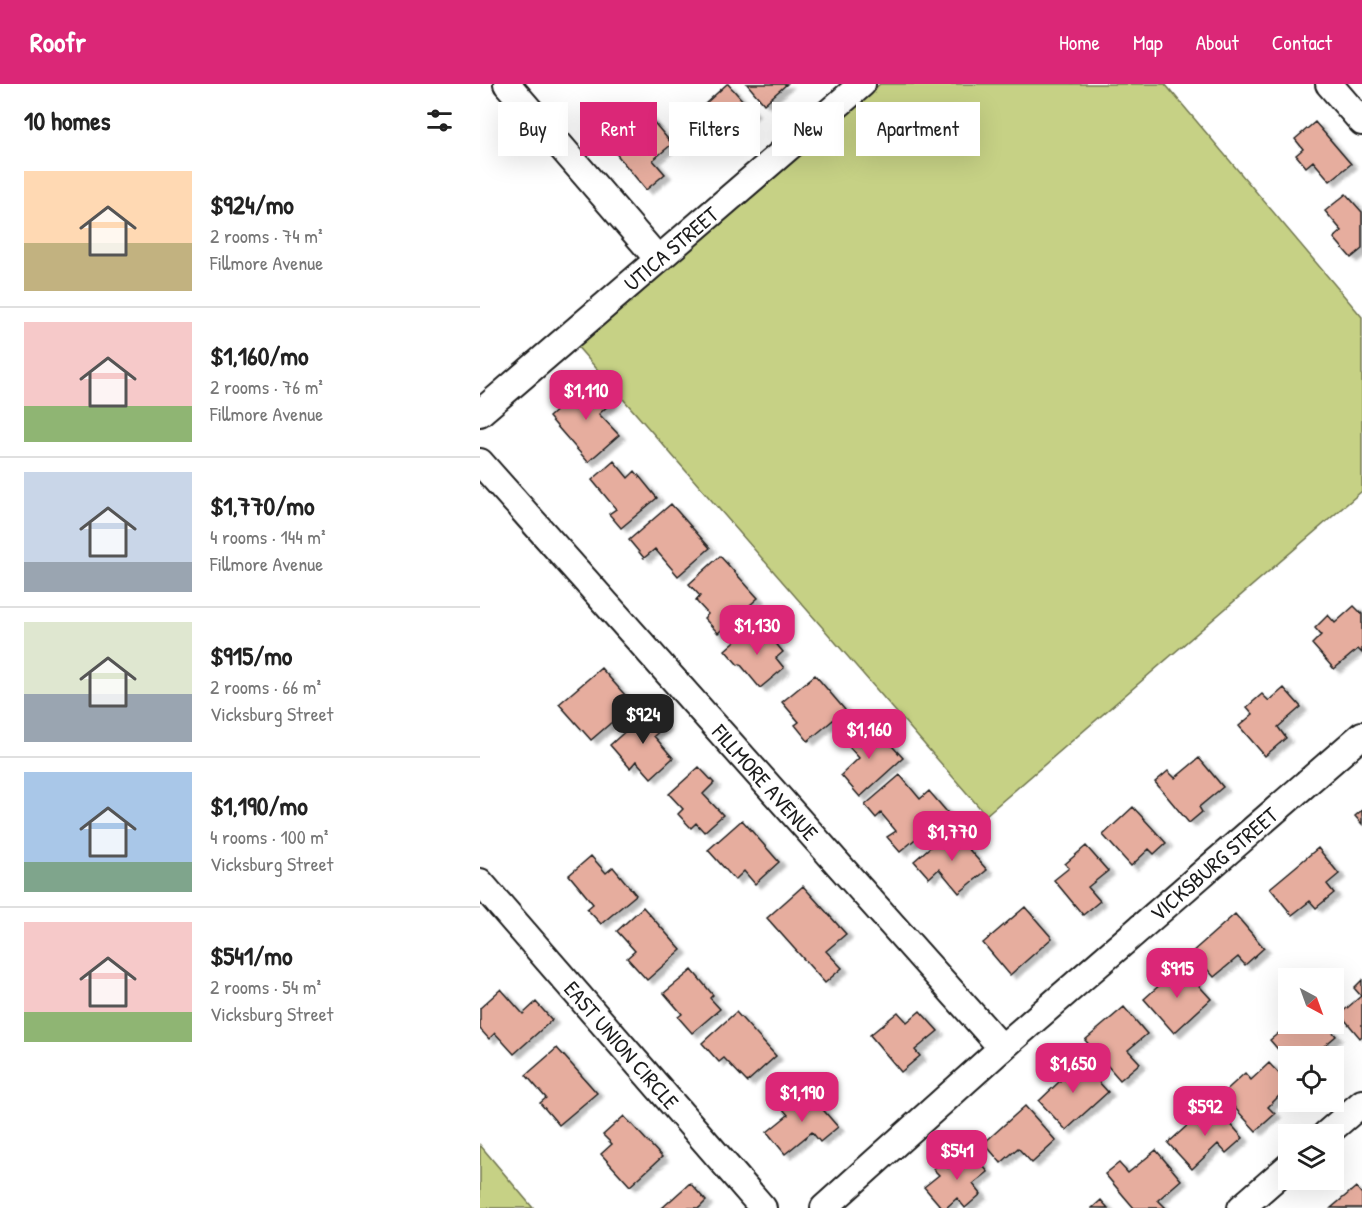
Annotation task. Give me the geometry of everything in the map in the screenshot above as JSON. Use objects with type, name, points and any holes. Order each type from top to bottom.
[{"type":"street","points":[[507,84],[658,259]]},
{"type":"street","name":"UTICA STREET","points":[[480,413],[862,84]]},
{"type":"street","points":[[1329,84],[1362,122]]},
{"type":"street","name":"FILLMORE AVENUE","points":[[480,462],[1002,1048]]},
{"type":"street","name":"VICKSBURG STREET","points":[[824,1208],[1002,1048],[1362,735]]},
{"type":"street","name":"EAST UNION CIRCLE","points":[[480,882],[763,1208]]},
{"type":"street","points":[[1338,1124],[1362,1103]]},
{"type":"street","points":[[1241,1208],[1278,1176]]},
{"type":"green space","points":[[880,84],[1165,84],[1362,317],[1362,491],[986,815],[576,345],[796,156],[844,156],[844,115],[856,105],[856,156],[980,156],[980,102],[859,102]]},
{"type":"green space","points":[[480,1145],[533,1208],[480,1208]]},
{"type":"building","points":[[728,84],[744,102],[707,102]]},
{"type":"building","points":[[747,84],[787,84],[764,104]]},
{"type":"building","points":[[1315,122],[1351,164],[1330,181],[1313,161],[1306,167],[1296,155],[1303,149],[1295,139]]},
{"type":"building","points":[[657,126],[669,140],[669,147],[653,160],[665,174],[646,190],[618,156],[657,156]]},
{"type":"building","points":[[1346,194],[1362,212],[1362,249],[1351,258],[1334,238],[1342,231],[1325,211]]},
{"type":"building","points":[[590,379],[611,403],[599,414],[619,435],[588,462],[549,417]]},
{"type":"building","points":[[614,461],[628,478],[635,471],[657,498],[621,528],[609,514],[616,509],[592,480]]},
{"type":"building","points":[[671,504],[710,548],[678,576],[655,549],[644,558],[629,540]]},
{"type":"building","points":[[720,556],[758,598],[718,633],[704,618],[708,614],[696,601],[700,596],[689,584]]},
{"type":"building","points":[[1354,606],[1362,614],[1362,653],[1358,649],[1334,669],[1312,644],[1321,635],[1315,628],[1328,615],[1335,623]]},
{"type":"building","points":[[750,628],[756,636],[764,629],[783,652],[776,658],[784,668],[760,688],[725,650]]},
{"type":"building","points":[[601,668],[633,704],[591,740],[559,704]]},
{"type":"building","points":[[815,675],[845,710],[808,741],[795,725],[799,722],[782,702]]},
{"type":"building","points":[[1284,688],[1301,707],[1278,727],[1286,738],[1265,756],[1239,726],[1253,714],[1247,707],[1262,694],[1269,701]]},
{"type":"building","points":[[650,709],[665,726],[654,736],[673,758],[651,778],[636,761],[630,768],[610,745]]},
{"type":"building","points":[[861,724],[877,742],[883,736],[903,758],[860,797],[841,775],[859,758],[843,740]]},
{"type":"building","points":[[1199,758],[1223,787],[1199,807],[1202,812],[1189,823],[1155,782],[1168,771],[1175,778]]},
{"type":"building","points":[[699,767],[714,783],[703,794],[723,815],[704,832],[696,823],[691,828],[678,814],[683,809],[669,794]]},
{"type":"building","points":[[900,775],[920,799],[929,791],[947,812],[900,852],[887,837],[896,831],[881,813],[876,818],[865,805]]},
{"type":"building","points":[[1133,807],[1166,843],[1154,854],[1149,849],[1131,866],[1103,835]]},
{"type":"building","points":[[1362,810],[1362,824],[1355,816]]},
{"type":"building","points":[[742,820],[779,862],[755,884],[744,871],[735,880],[708,850]]},
{"type":"building","points":[[951,829],[987,870],[959,893],[939,869],[929,878],[914,861]]},
{"type":"building","points":[[1086,846],[1108,871],[1088,887],[1100,901],[1083,915],[1054,880],[1069,868],[1065,864]]},
{"type":"building","points":[[1318,848],[1339,874],[1327,884],[1334,893],[1316,908],[1310,901],[1292,915],[1270,888]]},
{"type":"building","points":[[591,856],[606,873],[613,867],[636,895],[601,924],[587,909],[593,904],[569,875]]},
{"type":"building","points":[[803,886],[846,934],[826,951],[842,968],[825,983],[767,918]]},
{"type":"building","points":[[643,907],[681,950],[647,980],[627,958],[635,951],[617,931]]},
{"type":"building","points":[[1025,907],[1052,938],[1010,975],[983,943]]},
{"type":"building","points":[[1235,914],[1264,948],[1245,965],[1238,957],[1214,977],[1192,952]]},
{"type":"building","points":[[1181,966],[1211,999],[1174,1033],[1144,999]]},
{"type":"building","points":[[692,970],[713,995],[710,998],[720,1009],[692,1033],[678,1017],[682,1014],[664,993]]},
{"type":"building","points":[[1362,980],[1362,1036],[1360,1038],[1344,1019],[1344,1011],[1361,996],[1354,988]]},
{"type":"building","points":[[501,989],[523,1014],[536,1002],[552,1020],[514,1054],[495,1033],[489,1039],[480,1029],[480,1008]]},
{"type":"building","points":[[1124,1007],[1147,1034],[1128,1050],[1140,1063],[1120,1080],[1085,1040]]},
{"type":"building","points":[[920,1011],[938,1031],[915,1050],[920,1056],[901,1072],[870,1035],[898,1012],[907,1022]]},
{"type":"building","points":[[736,1012],[776,1056],[747,1082],[724,1058],[719,1062],[702,1043]]},
{"type":"building","points":[[1278,1034],[1334,1034],[1336,1036],[1324,1046],[1278,1046],[1278,1049],[1270,1040]]},
{"type":"building","points":[[557,1048],[597,1093],[559,1125],[540,1103],[546,1098],[526,1075]]},
{"type":"building","points":[[1075,1056],[1108,1092],[1066,1130],[1039,1101],[1060,1081],[1054,1075]]},
{"type":"building","points":[[1269,1063],[1278,1072],[1278,1097],[1268,1107],[1275,1114],[1256,1131],[1222,1094],[1245,1073],[1251,1080]]},
{"type":"building","points":[[805,1089],[838,1127],[820,1142],[812,1132],[785,1154],[767,1132],[788,1115],[782,1108]]},
{"type":"building","points":[[1212,1103],[1243,1138],[1226,1153],[1218,1144],[1192,1169],[1168,1143]]},
{"type":"building","points":[[1025,1106],[1056,1141],[1032,1163],[1018,1148],[1001,1163],[984,1143]]},
{"type":"building","points":[[624,1116],[662,1157],[630,1186],[601,1154],[612,1144],[603,1135]]},
{"type":"building","points":[[970,1150],[988,1172],[973,1184],[981,1194],[965,1208],[957,1198],[946,1208],[942,1208],[924,1187],[939,1175],[933,1169],[942,1162],[948,1168]]},
{"type":"building","points":[[1156,1150],[1181,1180],[1158,1200],[1166,1208],[1134,1208],[1105,1174],[1119,1163],[1128,1173]]},
{"type":"building","points":[[690,1183],[706,1201],[699,1208],[662,1208]]},
{"type":"building","points":[[1356,1187],[1362,1194],[1362,1208],[1331,1208]]},
{"type":"building","points":[[1101,1200],[1108,1208],[1092,1208]]}]
